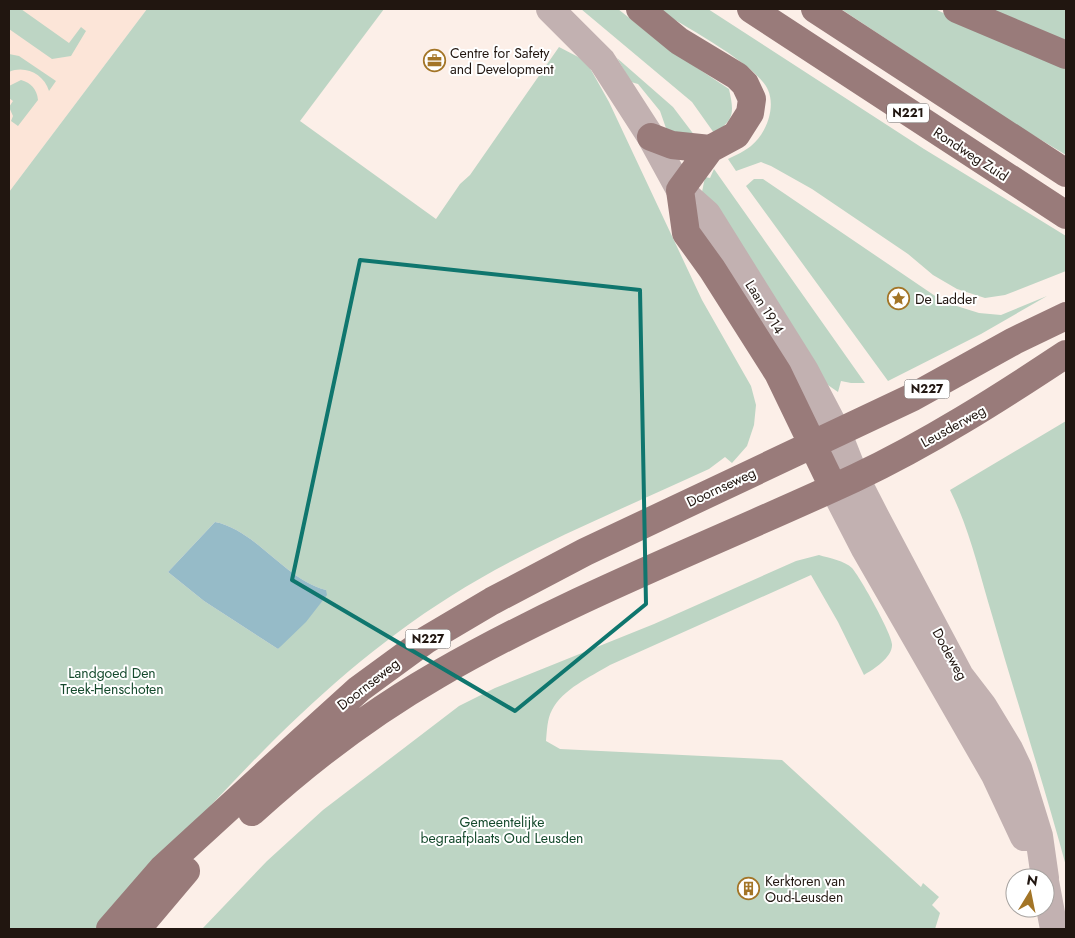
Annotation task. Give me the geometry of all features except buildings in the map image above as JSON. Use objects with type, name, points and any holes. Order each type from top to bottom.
[{"type":"main road","points":[[640,9],[679,40],[737,76],[746,84],[752,98],[750,114],[736,135],[710,150],[680,190]]},
{"type":"main road","name":"Rondweg Zuid","points":[[751,9],[1066,215]]},
{"type":"main road","name":"N221","points":[[815,9],[1066,173]]},
{"type":"main road","points":[[957,9],[1066,55]]},
{"type":"main road","points":[[651,137],[672,145],[710,150]]},
{"type":"main road","name":"Laan 1914","points":[[680,190],[686,233],[712,268],[778,374],[812,444]]},
{"type":"main road","name":"N227","points":[[1014,341],[1066,298]]},
{"type":"main road","name":"N227","points":[[812,444],[838,434],[913,397],[1014,341],[1066,316]]},
{"type":"main road","name":"Leusderweg","points":[[844,482],[980,412],[1066,354]]},
{"type":"main road","name":"Dodeweg","points":[[812,444],[844,482]]},
{"type":"main road","name":"Doornseweg","points":[[110,929],[163,868],[297,744],[359,689],[426,640],[492,601],[584,552],[812,444]]},
{"type":"main road","name":"Doornseweg","points":[[137,929],[179,878],[278,788],[355,728],[435,676],[496,642],[567,608],[844,482]]},
{"type":"street","name":"Laan 1914","points":[[550,9],[602,61],[651,137],[680,190],[707,214],[805,371],[838,434]]},
{"type":"street","name":"Dodeweg","points":[[838,434],[844,482],[960,676],[983,706],[1010,749],[1039,836],[1042,868]]},
{"type":"highlighted area","points":[[360,260],[640,290],[646,604],[515,711],[292,580]]},
{"type":"shaded area","points":[[9,9],[147,9],[9,192]]},
{"type":"green space","points":[[9,9],[21,9],[69,43],[81,27],[86,31],[71,56],[52,59],[9,29]]},
{"type":"green space","name":"Landgoed Den Treek-Henschoten","points":[[147,9],[384,9],[300,121],[436,219],[460,184],[470,175],[559,47],[586,61],[609,102],[702,300],[751,386],[756,405],[754,425],[747,446],[732,463],[725,457],[709,469],[513,560],[451,596],[401,630],[353,667],[264,750],[181,838],[100,929],[9,929],[9,192]],"holes":[[[215,522],[244,534],[296,575],[326,590],[278,649],[204,601],[168,572]]]},
{"type":"green space","points":[[581,9],[618,9],[667,48],[729,89],[732,110],[726,124],[714,133],[692,102]]},
{"type":"green space","points":[[657,9],[708,9],[924,149],[1066,236],[1066,271],[1005,295],[985,298],[957,289],[933,275],[908,254],[812,189],[771,166],[761,162],[736,171],[728,159],[749,148],[761,135],[770,112],[771,105],[768,90],[750,69],[735,58]]},
{"type":"green space","points":[[841,9],[935,9],[983,32],[1066,65],[1066,155],[1010,121]]},
{"type":"green space","points":[[978,9],[1066,9],[1066,41]]},
{"type":"green space","points":[[9,54],[19,56],[56,81],[49,91],[43,80],[27,70],[9,72]]},
{"type":"green space","points":[[617,58],[673,107],[698,140],[667,131],[660,111],[638,84],[631,82]]},
{"type":"green space","points":[[21,80],[33,87],[38,100],[18,126],[11,121],[13,116],[9,107],[13,101],[9,98],[9,86]]},
{"type":"green space","points":[[714,169],[865,383],[841,381],[838,392],[822,381],[702,192],[705,177],[710,178]]},
{"type":"green space","points":[[754,179],[763,179],[944,302],[979,313],[1001,315],[1047,296],[981,334],[888,381],[746,186]]},
{"type":"green space","points":[[1066,421],[1066,866],[974,551],[950,490]]},
{"type":"green space","name":"Gemeentelijke begraafplaats Oud Leusden","points":[[819,555],[841,562],[852,568],[887,629],[891,638],[891,649],[886,658],[873,669],[864,675],[838,622],[811,575],[610,665],[586,679],[563,696],[552,710],[548,721],[546,741],[560,749],[782,760],[921,887],[923,883],[939,897],[932,905],[940,913],[935,929],[202,929],[267,861],[323,810],[459,706],[495,688],[654,624],[796,561]]},
{"type":"water","points":[[215,522],[244,534],[296,575],[326,590],[327,595],[306,622],[278,649],[204,601],[168,572]]},
{"type":"place","name":"Centre for Safety and Development","points":[[434,61]]},
{"type":"place","name":"De Ladder","points":[[899,299]]},
{"type":"place","name":"Kerktoren van Oud-Leusden","points":[[749,889]]}]
